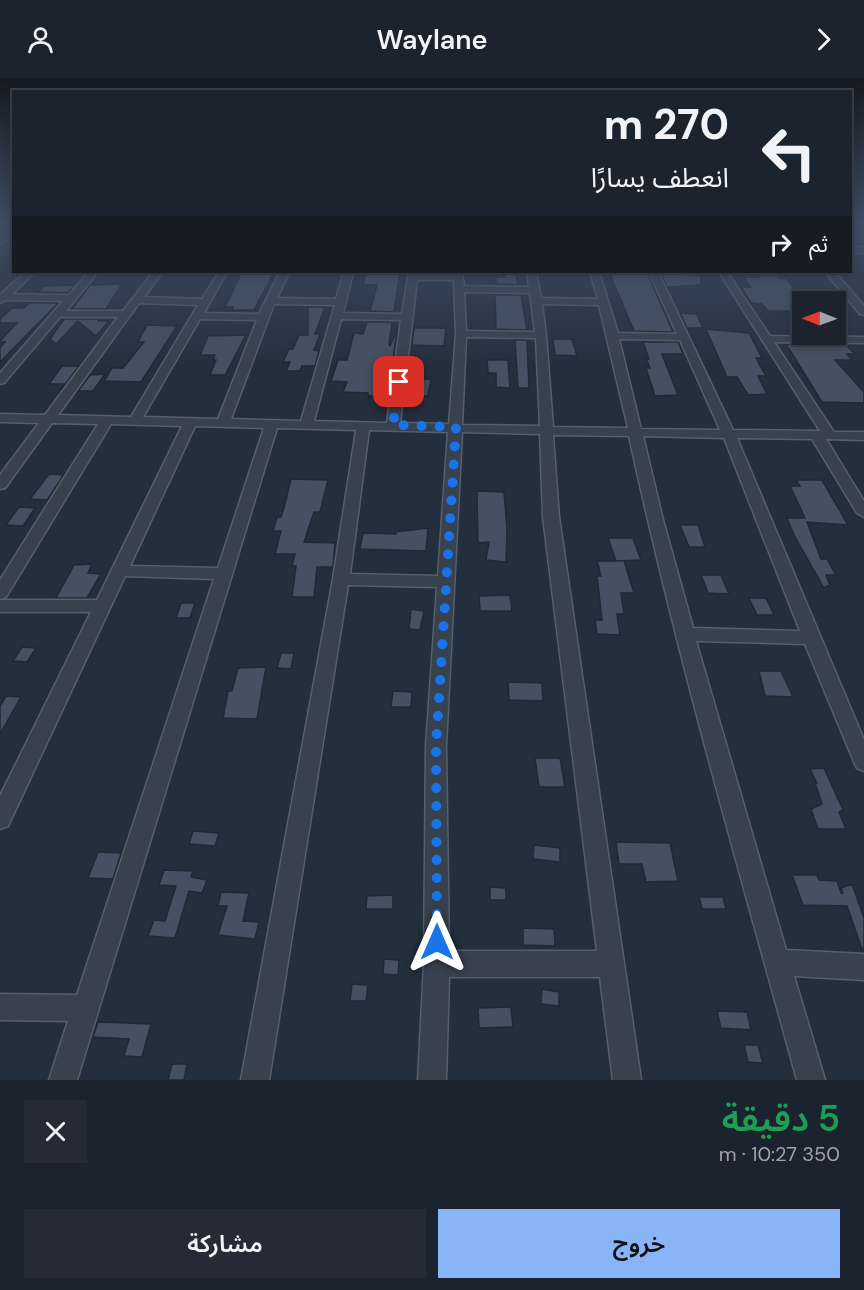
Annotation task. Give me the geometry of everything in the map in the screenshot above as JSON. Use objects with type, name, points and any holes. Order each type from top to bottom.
[{"type":"street","points":[[1,299],[29,273]]},
{"type":"street","points":[[0,380],[93,273]]},
{"type":"street","points":[[0,485],[156,273]]},
{"type":"street","points":[[135,420],[221,273]]},
{"type":"street","points":[[224,421],[263,317],[284,273]]},
{"type":"street","points":[[307,423],[349,273]]},
{"type":"street","points":[[531,273],[541,335],[551,517],[627,1080]]},
{"type":"street","points":[[595,273],[613,336],[655,520],[716,747],[811,1080]]},
{"type":"street","points":[[654,273],[729,435],[864,762]]},
{"type":"street","points":[[724,273],[824,436],[864,513]]},
{"type":"street","points":[[831,273],[864,312]]},
{"type":"street","points":[[393,425],[413,274],[458,279],[536,295],[603,302]]},
{"type":"street","points":[[432,1080],[437,964],[436,746],[461,334],[458,279]]},
{"type":"street","points":[[1,299],[72,298]]},
{"type":"street","points":[[136,300],[204,302]]},
{"type":"street","points":[[270,301],[340,302]]},
{"type":"street","points":[[58,314],[125,314]]},
{"type":"street","points":[[196,316],[263,317]]},
{"type":"street","points":[[336,316],[408,317]]},
{"type":"street","points":[[461,334],[541,335]]},
{"type":"street","points":[[613,336],[684,337]]},
{"type":"street","points":[[765,339],[864,340]]},
{"type":"street","points":[[0,418],[224,421],[729,435],[864,436]]},
{"type":"street","points":[[0,593],[107,420]]},
{"type":"street","points":[[0,819],[102,606],[122,571],[191,421]]},
{"type":"street","points":[[63,1080],[272,423]]},
{"type":"street","points":[[255,1080],[341,579],[363,425]]},
{"type":"street","points":[[122,571],[225,573]]},
{"type":"street","points":[[341,579],[446,582]]},
{"type":"street","points":[[0,606],[102,606]]},
{"type":"street","points":[[687,634],[811,638]]},
{"type":"street","points":[[777,962],[864,967]]},
{"type":"street","points":[[437,964],[612,964]]},
{"type":"street","points":[[0,1007],[86,1008]]},
{"type":"building","points":[[241,273],[273,274],[254,310],[232,310],[233,307],[225,307]]},
{"type":"building","points":[[366,273],[400,273],[394,312],[370,311],[377,285],[363,285]]},
{"type":"building","points":[[609,273],[647,273],[673,332],[634,331]]},
{"type":"building","points":[[660,273],[701,275],[701,285],[667,287]]},
{"type":"building","points":[[504,274],[516,274],[518,285],[496,284],[496,277],[505,277]]},
{"type":"building","points":[[757,275],[776,275],[779,278],[786,278],[796,291],[792,291],[792,311],[768,311],[762,304],[751,303],[741,287],[750,287],[743,277],[759,277]]},
{"type":"building","points":[[122,284],[106,309],[72,309],[90,285]]},
{"type":"building","points":[[75,285],[68,293],[38,292],[44,286]]},
{"type":"building","points":[[495,295],[521,295],[527,330],[496,329]]},
{"type":"building","points":[[29,303],[58,303],[0,362],[0,348],[5,342],[0,341],[17,323],[0,323],[0,319],[12,308],[24,308]]},
{"type":"building","points":[[308,307],[325,307],[315,334],[320,334],[314,350],[319,351],[315,366],[302,366],[300,371],[286,371],[290,362],[283,362],[289,349],[293,349],[299,335],[308,335]]},
{"type":"building","points":[[680,313],[697,314],[703,328],[687,328]]},
{"type":"building","points":[[64,319],[109,321],[96,336],[78,321],[56,344],[50,339]]},
{"type":"building","points":[[367,322],[392,322],[390,346],[397,330],[388,396],[343,392],[347,382],[331,381],[338,360],[347,360],[354,333],[363,334]]},
{"type":"building","points":[[147,325],[177,326],[141,382],[104,381],[112,368],[123,368],[144,342],[138,342]]},
{"type":"building","points":[[414,328],[446,328],[444,346],[412,345]]},
{"type":"building","points":[[706,329],[749,333],[762,358],[756,358],[766,376],[758,376],[767,394],[748,395],[737,377],[727,377]]},
{"type":"building","points":[[246,335],[225,375],[210,375],[216,360],[213,360],[215,355],[200,355],[208,336]]},
{"type":"building","points":[[553,339],[572,339],[577,356],[555,355]]},
{"type":"building","points":[[515,340],[527,340],[529,388],[518,388]]},
{"type":"building","points":[[643,342],[678,342],[683,354],[662,354],[678,395],[655,396],[646,368],[650,368],[646,359],[649,359]]},
{"type":"building","points":[[786,344],[846,345],[855,354],[847,354],[852,360],[835,360],[864,392],[864,403],[822,402]]},
{"type":"building","points":[[487,360],[508,360],[510,388],[496,387],[496,373],[488,373]]},
{"type":"building","points":[[62,366],[79,366],[61,390],[60,390],[65,384],[49,384]]},
{"type":"building","points":[[105,374],[93,391],[78,391],[90,375]]},
{"type":"building","points":[[407,379],[431,379],[428,396],[419,396],[418,407],[404,407]]},
{"type":"building","points":[[49,474],[64,475],[47,500],[30,499]]},
{"type":"building","points":[[291,479],[328,480],[320,512],[314,512],[304,542],[335,543],[333,567],[317,567],[314,597],[292,597],[296,566],[292,566],[295,554],[275,554],[281,531],[273,531],[277,517],[281,517]]},
{"type":"building","points":[[796,480],[822,480],[848,525],[807,522],[821,559],[827,559],[836,575],[826,575],[830,585],[824,588],[787,518],[805,518],[790,486],[800,486]]},
{"type":"building","points":[[477,491],[504,492],[507,529],[506,562],[486,560],[489,542],[478,543]]},
{"type":"building","points":[[19,507],[35,508],[23,526],[6,525]]},
{"type":"building","points":[[680,525],[698,525],[705,547],[689,547]]},
{"type":"building","points":[[428,528],[426,551],[360,549],[363,533],[396,534],[395,532]]},
{"type":"building","points":[[608,538],[633,538],[641,560],[616,561]]},
{"type":"building","points":[[597,561],[624,561],[634,593],[621,593],[624,614],[617,614],[620,635],[597,634],[595,620],[602,620],[597,576],[601,576]]},
{"type":"building","points":[[92,564],[88,573],[101,574],[87,598],[56,598],[74,565]]},
{"type":"building","points":[[701,575],[721,575],[729,594],[708,593]]},
{"type":"building","points":[[510,595],[512,611],[480,611],[479,596]]},
{"type":"building","points":[[749,598],[766,598],[774,615],[757,615]]},
{"type":"building","points":[[181,603],[195,603],[190,618],[176,618]]},
{"type":"building","points":[[411,609],[424,611],[420,630],[409,629]]},
{"type":"building","points":[[22,647],[36,648],[27,662],[13,661]]},
{"type":"building","points":[[281,653],[294,653],[291,669],[277,668]]},
{"type":"building","points":[[266,667],[257,719],[223,718],[228,691],[232,691],[238,668]]},
{"type":"building","points":[[759,671],[781,671],[793,697],[765,696]]},
{"type":"building","points":[[508,682],[542,683],[543,701],[509,700]]},
{"type":"building","points":[[393,691],[412,692],[411,707],[391,707]]},
{"type":"building","points":[[6,696],[21,697],[0,734],[0,706]]},
{"type":"building","points":[[535,758],[560,758],[565,787],[539,787]]},
{"type":"building","points":[[824,768],[843,810],[839,812],[846,829],[818,829],[811,809],[822,804],[815,783],[817,783],[810,769]]},
{"type":"building","points":[[193,831],[219,833],[215,846],[189,844]]},
{"type":"building","points":[[616,842],[670,843],[678,881],[646,882],[642,864],[619,864]]},
{"type":"building","points":[[534,845],[560,848],[560,862],[533,859]]},
{"type":"building","points":[[98,852],[121,853],[113,879],[88,878]]},
{"type":"building","points":[[164,870],[193,871],[191,877],[207,880],[202,893],[189,891],[175,938],[148,936],[154,920],[165,921],[176,886],[159,885]]},
{"type":"building","points":[[792,875],[817,875],[819,880],[837,881],[841,893],[843,893],[841,888],[852,884],[864,918],[864,949],[862,949],[847,906],[803,905]]},
{"type":"building","points":[[490,887],[506,888],[506,900],[490,900]]},
{"type":"building","points":[[221,892],[249,893],[243,921],[259,922],[255,939],[218,935],[227,906],[218,906]]},
{"type":"building","points":[[393,895],[393,909],[366,909],[367,896]]},
{"type":"building","points":[[699,897],[723,897],[726,909],[702,909]]},
{"type":"building","points":[[523,928],[554,929],[555,946],[523,945]]},
{"type":"building","points":[[384,959],[399,960],[398,975],[383,974]]},
{"type":"building","points":[[352,984],[368,985],[366,1001],[350,1001]]},
{"type":"building","points":[[542,989],[559,992],[559,1006],[541,1004]]},
{"type":"building","points":[[511,1007],[513,1027],[479,1028],[478,1008]]},
{"type":"building","points":[[717,1011],[747,1012],[751,1030],[721,1028]]},
{"type":"building","points":[[98,1022],[151,1024],[142,1057],[124,1056],[129,1039],[93,1037]]},
{"type":"building","points":[[744,1045],[758,1045],[763,1063],[748,1062]]},
{"type":"building","points":[[172,1064],[187,1064],[184,1080],[168,1080]]},
{"type":"route","points":[[399,382],[393,425],[456,427],[436,746],[437,942]]}]
